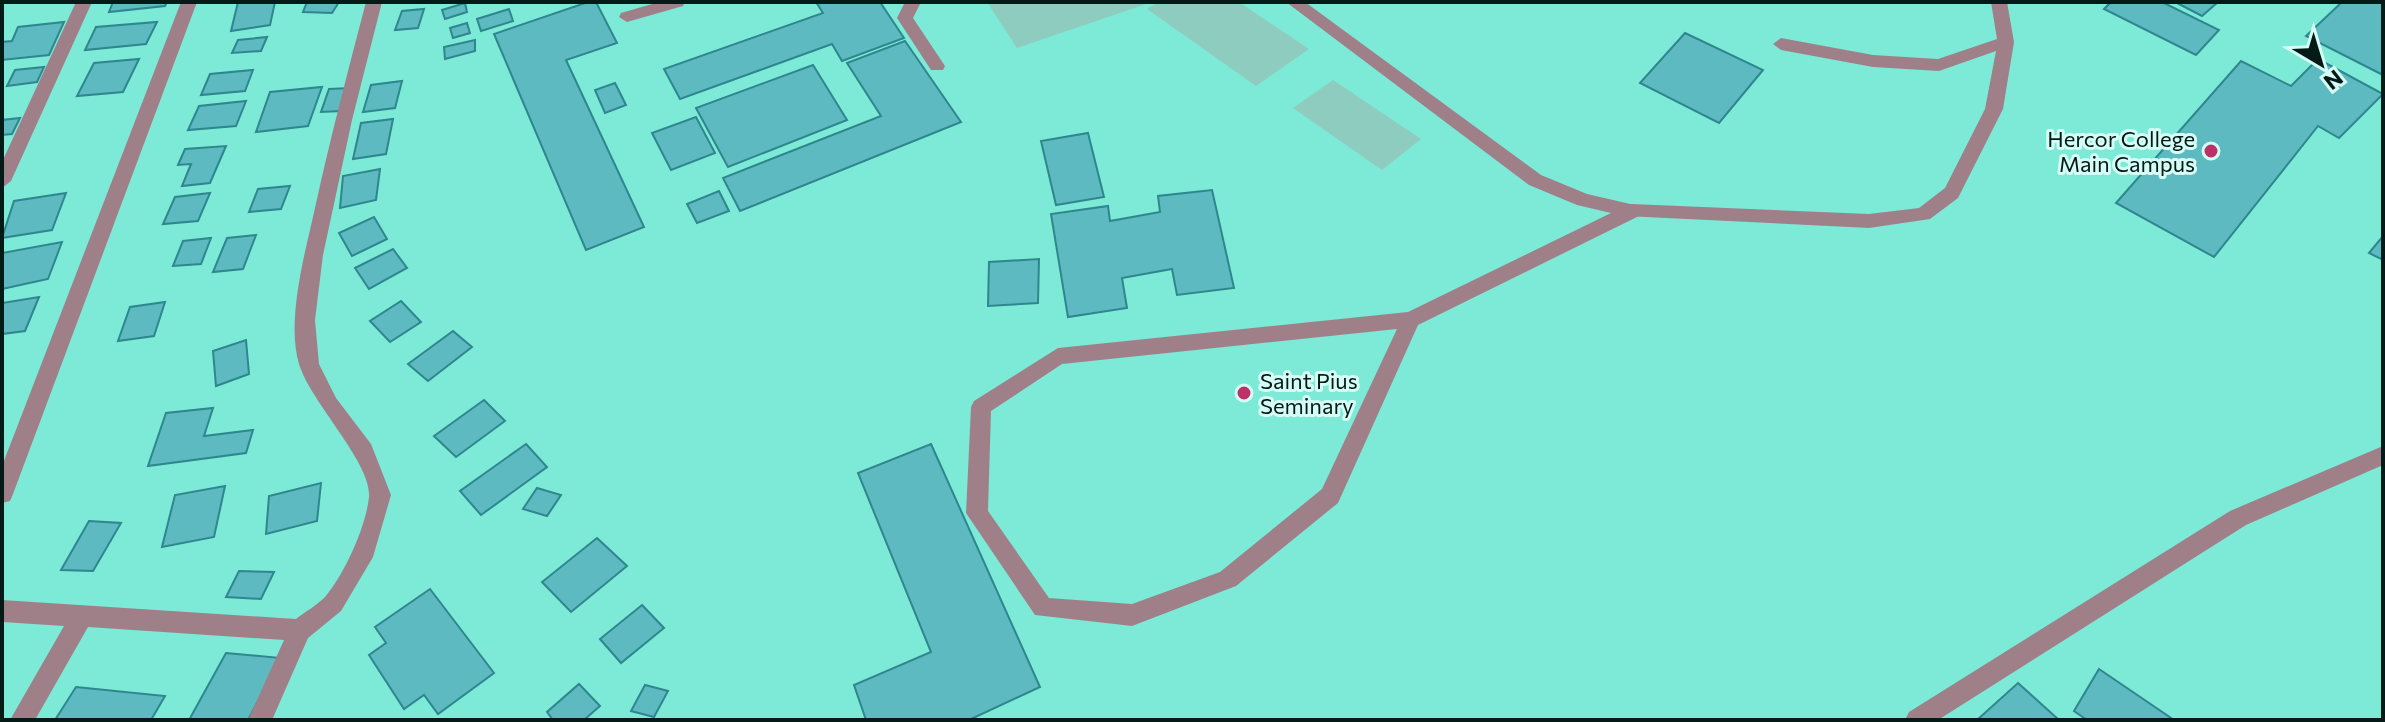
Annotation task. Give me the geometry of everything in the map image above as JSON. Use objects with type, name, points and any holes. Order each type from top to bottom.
[{"type":"street","points":[[2,181],[84,2]]},
{"type":"street","points":[[2,494],[189,2]]},
{"type":"street","points":[[260,720],[300,630],[333,604],[365,550],[380,495],[364,450],[329,404],[309,364],[305,320],[314,255],[343,120],[374,2]]},
{"type":"street","points":[[627,17],[677,2]]},
{"type":"street","points":[[913,2],[905,18],[937,66]]},
{"type":"street","points":[[1294,2],[1535,180],[1583,200],[1632,211],[1869,221],[1923,214],[1952,193],[1994,109],[2006,42],[1999,2]]},
{"type":"street","points":[[1781,44],[1873,61],[1939,65],[2006,42]]},
{"type":"street","points":[[1411,320],[1330,496],[1228,579],[1132,615],[1043,608],[977,513],[981,407],[1058,356],[1411,320],[1632,211]]},
{"type":"street","points":[[1917,720],[2238,518],[2383,455]]},
{"type":"street","points":[[2,611],[300,630]]},
{"type":"street","points":[[22,720],[82,616]]},
{"type":"shaded area","points":[[987,2],[1152,2],[1017,48]]},
{"type":"shaded area","points":[[1158,2],[1239,2],[1309,49],[1256,86],[1147,9]]},
{"type":"shaded area","points":[[1333,80],[1421,139],[1382,170],[1293,108]]},
{"type":"building","points":[[113,2],[167,2],[165,6],[109,12]]},
{"type":"building","points":[[238,2],[275,2],[270,25],[231,31]]},
{"type":"building","points":[[307,2],[339,2],[332,13],[303,12]]},
{"type":"building","points":[[596,2],[617,43],[566,60],[644,227],[586,250],[494,34]]},
{"type":"building","points":[[816,2],[880,2],[904,38],[842,61],[832,44],[680,99],[664,69],[823,13]]},
{"type":"building","points":[[2111,2],[2162,2],[2219,30],[2196,55],[2104,9]]},
{"type":"building","points":[[2175,2],[2218,2],[2202,16]]},
{"type":"building","points":[[2342,2],[2383,2],[2383,75],[2306,36]]},
{"type":"building","points":[[465,3],[467,12],[445,19],[442,10]]},
{"type":"building","points":[[424,9],[418,28],[395,30],[402,11]]},
{"type":"building","points":[[509,9],[513,21],[481,31],[477,19]]},
{"type":"building","points":[[64,22],[49,55],[2,60],[2,42],[12,41],[18,27]]},
{"type":"building","points":[[157,22],[146,44],[85,50],[96,27]]},
{"type":"building","points":[[467,23],[470,33],[453,38],[450,28]]},
{"type":"building","points":[[1685,33],[1763,70],[1719,123],[1640,83]]},
{"type":"building","points":[[267,37],[261,51],[232,53],[238,40]]},
{"type":"building","points":[[475,40],[475,51],[445,59],[444,47]]},
{"type":"building","points":[[905,41],[961,122],[740,211],[723,178],[881,116],[847,63]]},
{"type":"building","points":[[139,59],[123,92],[77,96],[94,63]]},
{"type":"building","points":[[2318,59],[2383,94],[2339,138],[2318,126],[2214,257],[2116,203],[2241,61],[2291,86]]},
{"type":"building","points":[[813,65],[847,120],[728,167],[696,108]]},
{"type":"building","points":[[44,67],[37,82],[7,86],[15,70]]},
{"type":"building","points":[[253,70],[245,91],[201,95],[210,74]]},
{"type":"building","points":[[402,81],[395,108],[363,112],[371,85]]},
{"type":"building","points":[[615,83],[626,105],[605,113],[595,90]]},
{"type":"building","points":[[322,87],[308,126],[256,132],[270,92]]},
{"type":"building","points":[[350,88],[342,111],[321,112],[329,89]]},
{"type":"building","points":[[246,101],[236,126],[188,130],[199,106]]},
{"type":"building","points":[[696,117],[715,153],[671,170],[652,133]]},
{"type":"building","points":[[20,118],[12,134],[2,135],[2,120]]},
{"type":"building","points":[[393,119],[386,154],[353,159],[361,123]]},
{"type":"building","points":[[1088,133],[1104,197],[1056,205],[1041,141]]},
{"type":"building","points":[[226,146],[210,183],[182,186],[191,164],[178,165],[185,149]]},
{"type":"building","points":[[380,169],[376,200],[340,208],[343,176]]},
{"type":"building","points":[[290,186],[281,209],[249,212],[258,189]]},
{"type":"building","points":[[1212,190],[1234,288],[1177,295],[1172,269],[1122,278],[1127,308],[1068,317],[1051,214],[1108,206],[1110,221],[1160,212],[1158,196]]},
{"type":"building","points":[[719,191],[729,211],[697,223],[687,204]]},
{"type":"building","points":[[66,193],[52,230],[2,238],[14,201]]},
{"type":"building","points":[[210,193],[198,221],[163,224],[175,197]]},
{"type":"building","points":[[374,217],[387,239],[352,256],[339,233]]},
{"type":"building","points":[[256,235],[243,269],[213,272],[227,238]]},
{"type":"building","points":[[2383,236],[2383,260],[2369,253]]},
{"type":"building","points":[[211,238],[201,264],[173,266],[183,241]]},
{"type":"building","points":[[62,242],[48,279],[2,289],[2,253]]},
{"type":"building","points":[[393,249],[407,268],[369,289],[355,268]]},
{"type":"building","points":[[1039,259],[1038,303],[988,306],[989,262]]},
{"type":"building","points":[[39,297],[25,331],[2,334],[2,303]]},
{"type":"building","points":[[401,301],[421,322],[390,342],[370,321]]},
{"type":"building","points":[[165,302],[154,336],[118,341],[130,307]]},
{"type":"building","points":[[453,331],[472,347],[428,381],[408,364]]},
{"type":"building","points":[[246,340],[249,374],[216,386],[213,351]]},
{"type":"building","points":[[484,400],[505,421],[456,457],[434,436]]},
{"type":"building","points":[[213,408],[204,436],[253,430],[246,453],[148,466],[166,413]]},
{"type":"building","points":[[526,444],[547,467],[481,515],[460,491]]},
{"type":"building","points":[[931,444],[1040,687],[969,720],[866,720],[854,685],[931,652],[858,473]]},
{"type":"building","points":[[321,483],[317,521],[266,534],[269,496]]},
{"type":"building","points":[[225,486],[214,537],[162,547],[175,495]]},
{"type":"building","points":[[537,488],[561,495],[547,516],[523,509]]},
{"type":"building","points":[[89,521],[121,523],[93,571],[61,570]]},
{"type":"building","points":[[597,538],[627,566],[571,612],[542,582]]},
{"type":"building","points":[[239,571],[274,572],[261,599],[226,597]]},
{"type":"building","points":[[430,589],[494,673],[438,714],[424,695],[404,709],[369,655],[386,643],[375,627]]},
{"type":"building","points":[[642,605],[664,628],[621,663],[600,639]]},
{"type":"building","points":[[226,653],[281,658],[248,720],[189,720]]},
{"type":"building","points":[[2099,669],[2174,720],[2087,720],[2074,711]]},
{"type":"building","points":[[2018,683],[2059,720],[1977,720]]},
{"type":"building","points":[[579,684],[600,706],[584,720],[553,720],[547,712]]},
{"type":"building","points":[[645,685],[668,691],[654,717],[631,711]]},
{"type":"building","points":[[76,687],[165,696],[151,720],[55,720]]},
{"type":"place","name":"Hercor College Main Campus","points":[[2211,151]]},
{"type":"place","name":"Saint Pius Seminary","points":[[1244,393]]}]
